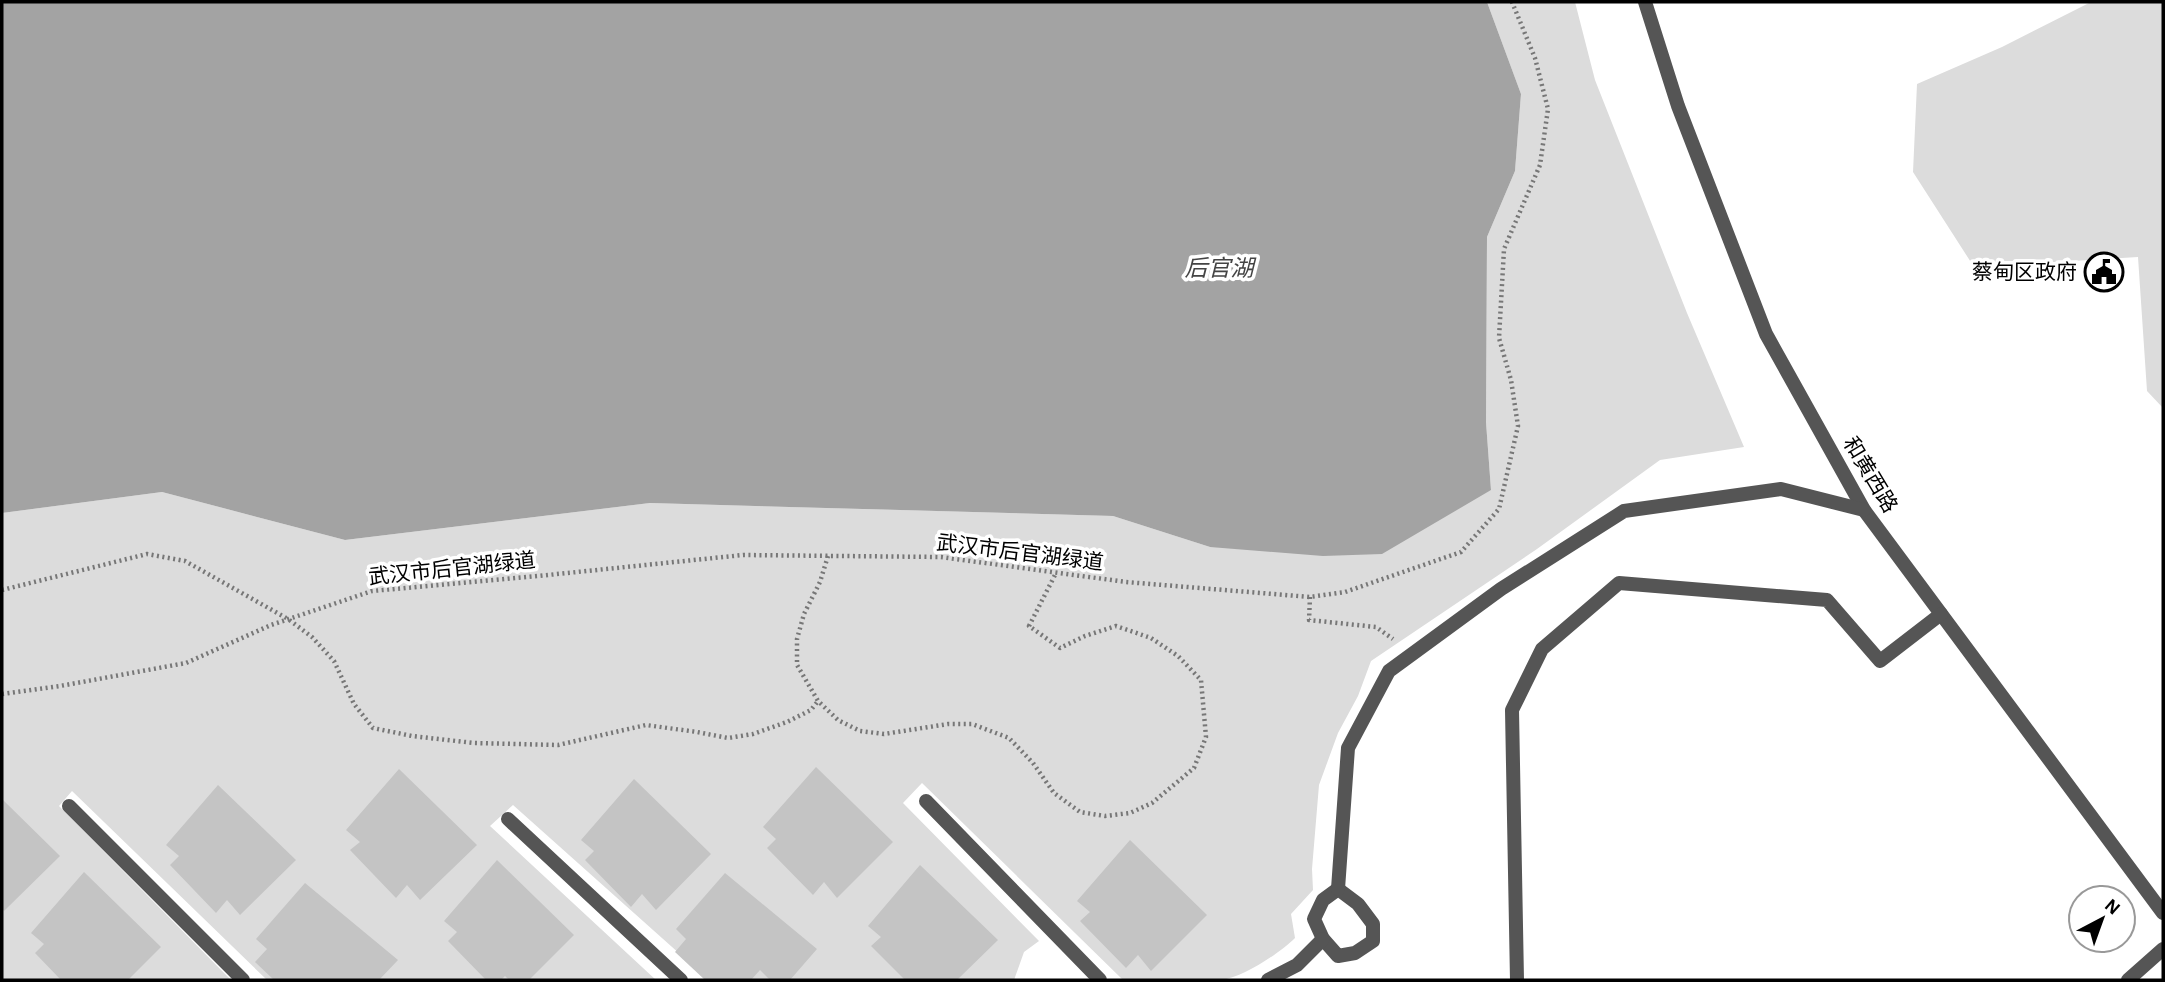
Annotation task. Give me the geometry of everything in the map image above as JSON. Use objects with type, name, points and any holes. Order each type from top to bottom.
[{"type":"street","name":"和黄西路","points":[[1645,2],[1678,106],[1766,334],[1864,510],[2163,913]]},
{"type":"street","points":[[1338,889],[1357,904],[1373,923],[1373,941],[1354,953],[1338,956],[1323,939],[1314,919],[1323,901],[1338,889],[1348,748],[1389,671],[1501,589],[1624,511],[1781,489],[1864,510]]},
{"type":"street","points":[[1517,980],[1512,709],[1542,649],[1619,583],[1827,600],[1880,660],[1941,614]]},
{"type":"street","points":[[926,801],[1100,980]]},
{"type":"street","points":[[69,806],[243,980]]},
{"type":"street","points":[[508,819],[681,980]]},
{"type":"street","points":[[1269,980],[1297,965],[1323,939]]},
{"type":"street","points":[[2128,980],[2163,949]]},
{"type":"path","name":"武汉市后官湖绿道","points":[[2,694],[187,663],[288,619],[372,591],[743,555],[941,557],[1126,582],[1310,597],[1345,592],[1461,552],[1499,509],[1518,426],[1511,380],[1499,338],[1504,249],[1540,165],[1548,109],[1535,58],[1512,2]]},
{"type":"path","points":[[2,590],[147,554],[185,561],[288,619],[312,637],[334,661],[354,705],[373,728],[412,736],[474,743],[558,745],[646,725],[728,738],[753,734],[787,722],[811,710],[818,701]]},
{"type":"path","points":[[828,556],[820,582],[804,614],[797,639],[797,665],[818,701],[838,720],[860,731],[884,734],[948,724],[972,724],[1009,738],[1054,793],[1080,812],[1105,816],[1130,813],[1152,803],[1194,768],[1206,737],[1201,680],[1178,656],[1151,638],[1116,626],[1084,636],[1059,648],[1029,626],[1056,573]]},
{"type":"path","points":[[1310,597],[1309,620],[1376,627],[1414,653]]},
{"type":"shaded area","points":[[1487,2],[1575,2],[1595,80],[1687,313],[1744,447],[1660,460],[1537,549],[1371,661],[1358,696],[1338,733],[1319,785],[1312,869],[1313,890],[1291,914],[1295,938],[1271,957],[1250,970],[1221,980],[1123,980],[922,783],[903,803],[1039,941],[1024,952],[1014,980],[709,980],[513,805],[490,826],[656,980],[267,980],[72,791],[59,806],[231,980],[2,980],[2,513],[162,492],[345,540],[650,503],[1113,516],[1210,547],[1491,490],[1486,422],[1487,237],[1515,171],[1521,94]]},
{"type":"shaded area","points":[[2091,2],[2163,2],[2163,408],[2147,391],[2138,257],[1974,267],[1913,172],[1917,84],[2002,47]]},
{"type":"water","name":"后官湖","points":[[2,2],[1487,2],[1521,94],[1515,171],[1487,237],[1486,422],[1491,490],[1382,554],[1323,556],[1210,547],[1113,516],[650,503],[345,540],[162,492],[2,513]]},
{"type":"building","points":[[816,767],[893,842],[837,898],[824,882],[813,895],[767,848],[776,839],[763,827]]},
{"type":"building","points":[[399,769],[477,845],[420,900],[407,885],[396,898],[350,850],[360,842],[346,830]]},
{"type":"building","points":[[634,779],[711,854],[656,910],[642,894],[631,907],[585,860],[594,851],[581,840]]},
{"type":"building","points":[[218,785],[296,860],[240,915],[227,900],[216,913],[170,865],[179,856],[166,845]]},
{"type":"building","points":[[2,799],[60,856],[4,911],[2,908]]},
{"type":"building","points":[[1130,840],[1207,915],[1151,971],[1138,955],[1126,968],[1080,921],[1090,912],[1077,901]]},
{"type":"building","points":[[497,860],[574,935],[529,980],[509,980],[505,976],[501,980],[486,980],[448,941],[457,932],[444,921]]},
{"type":"building","points":[[920,865],[998,940],[957,980],[905,980],[871,946],[881,937],[868,926]]},
{"type":"building","points":[[84,872],[161,947],[128,980],[61,980],[35,953],[44,944],[31,933]]},
{"type":"building","points":[[725,873],[817,949],[790,980],[770,980],[760,970],[751,980],[705,980],[675,952],[686,939],[676,929]]},
{"type":"building","points":[[305,883],[398,960],[379,980],[274,980],[255,962],[267,949],[256,939]]},
{"type":"place","name":"蔡甸区政府","points":[[2104,272]]}]
